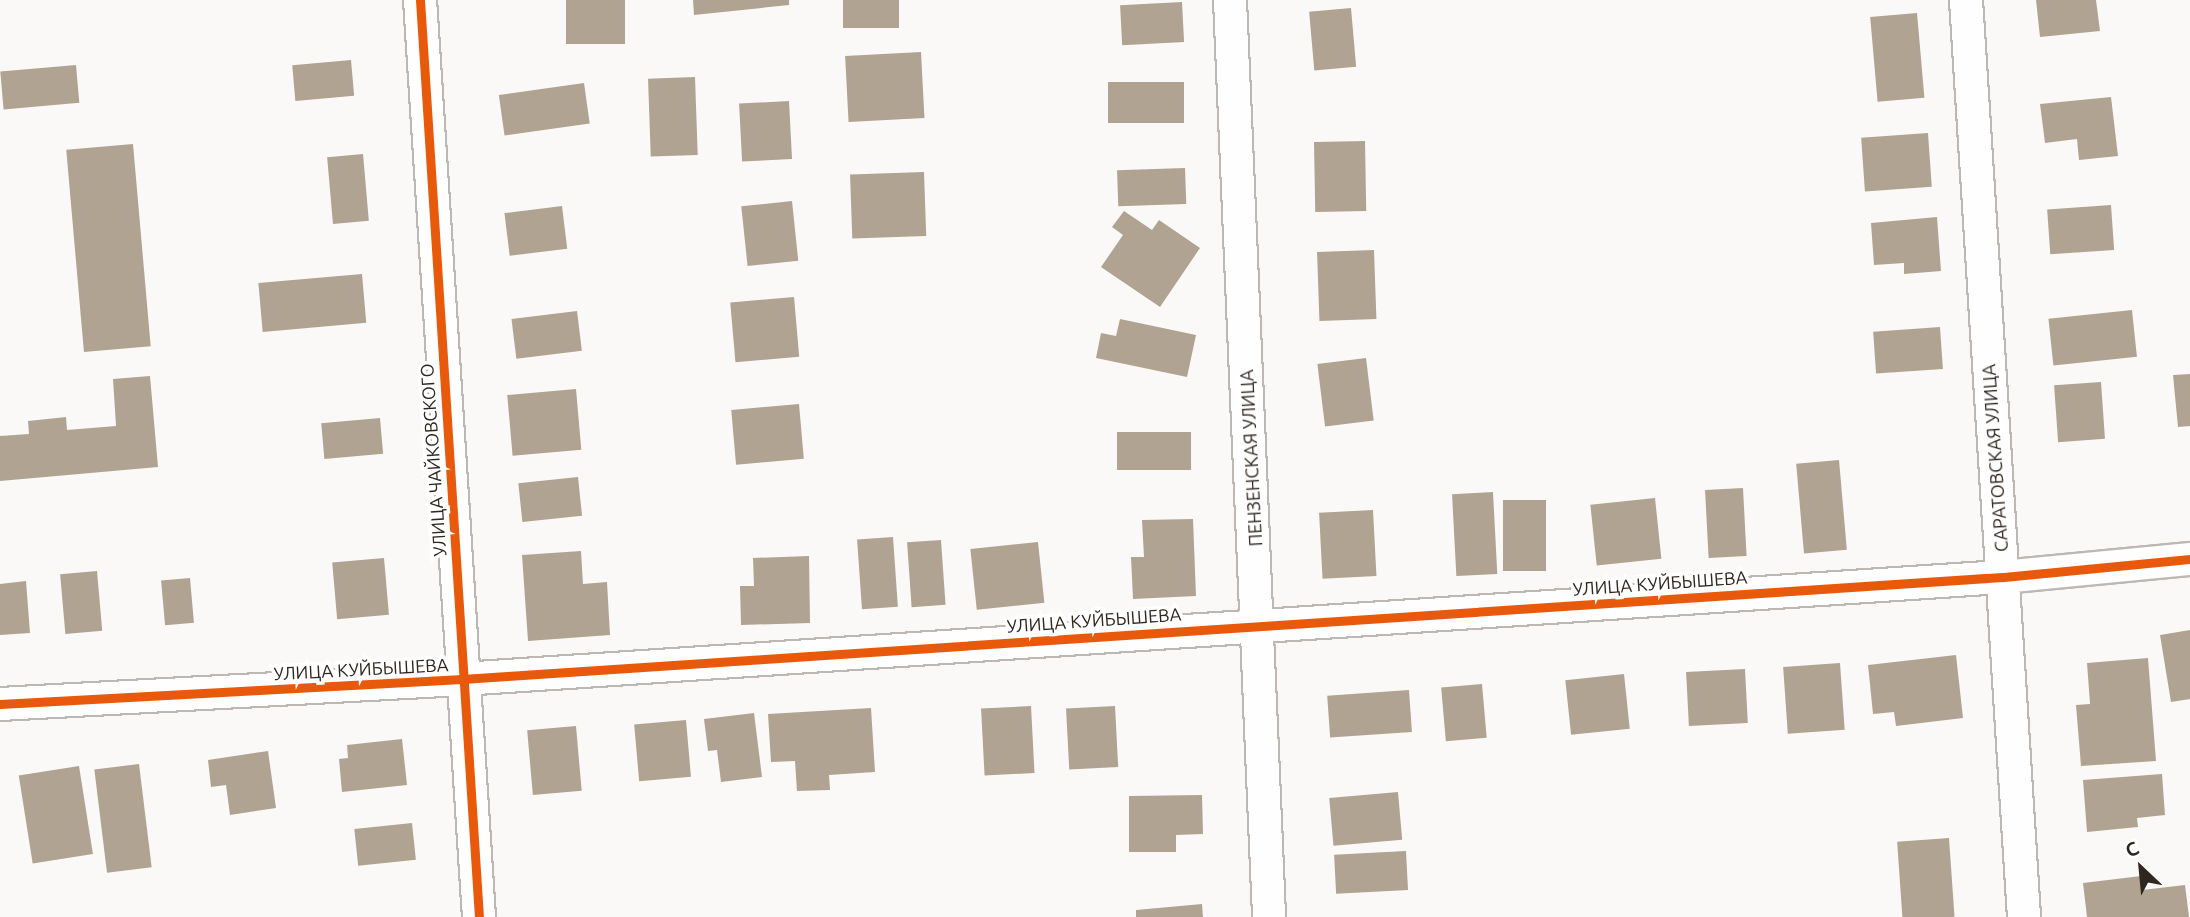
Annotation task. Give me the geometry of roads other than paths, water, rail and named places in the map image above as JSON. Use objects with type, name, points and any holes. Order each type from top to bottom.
[{"type":"street","name":"УЛИЦА ЧАЙКОВСКОГО","points":[[419,0],[479,917]]},
{"type":"street","name":"ПЕНЗЕНСКАЯ УЛИЦА","points":[[1230,0],[1259,624],[1269,917]]},
{"type":"street","name":"САРАТОВСКАЯ УЛИЦА","points":[[1966,0],[2024,917]]},
{"type":"street","name":"УЛИЦА КУЙБЫШЕВА","points":[[0,704],[462,679],[1259,624],[2003,577],[2190,559]]}]
